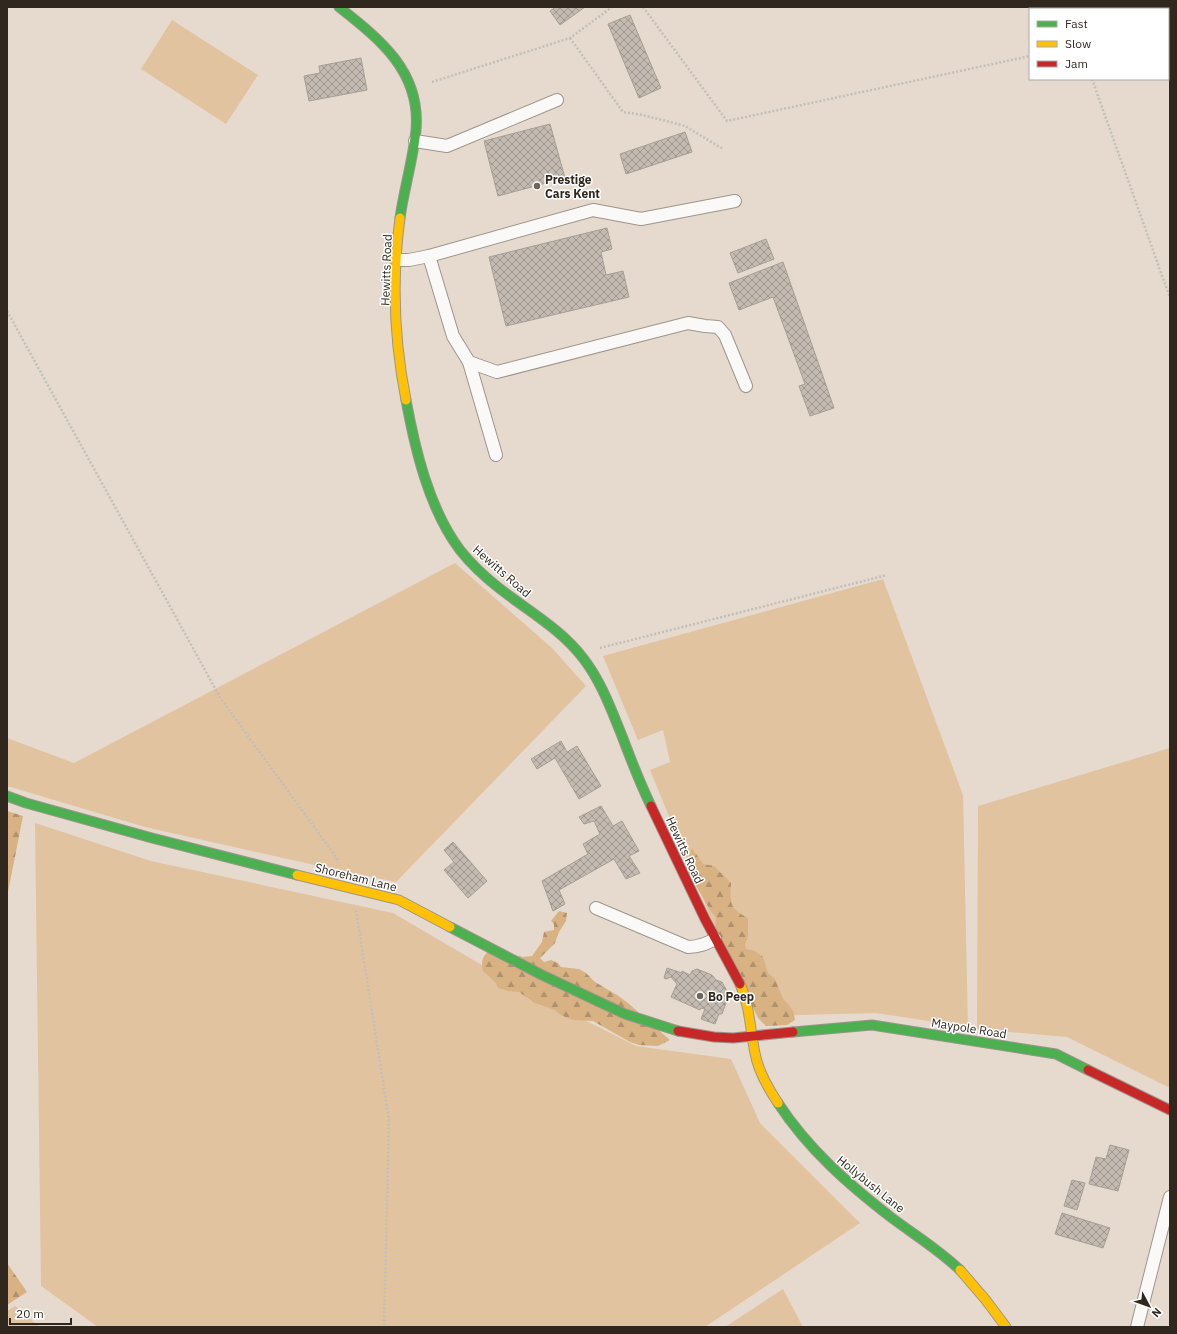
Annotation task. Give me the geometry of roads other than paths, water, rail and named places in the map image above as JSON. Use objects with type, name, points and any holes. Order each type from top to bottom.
[{"type":"street","name":"Hewitts Road","points":[[339,7],[362,24],[391,53],[407,77],[412,89],[416,110],[415,141],[401,215],[397,260],[397,321],[406,403],[419,456],[438,510],[448,531],[467,559],[497,586],[563,638],[578,653],[595,674],[642,786],[715,939],[733,970],[744,994],[753,1036]]},
{"type":"street","name":"Shoreham Lane","points":[[7,796],[26,803],[152,838],[399,900],[542,975],[625,1014],[661,1027],[694,1035],[733,1038],[753,1036]]},
{"type":"street","name":"Maypole Road","points":[[753,1036],[872,1025],[1056,1054],[1170,1110]]},
{"type":"street","name":"Hollybush Lane","points":[[753,1036],[755,1053],[763,1077],[778,1104],[800,1135],[840,1176],[897,1221],[944,1255],[986,1298],[1006,1327]]},
{"type":"lane","points":[[415,141],[447,146],[557,100]]},
{"type":"lane","points":[[397,260],[409,260],[429,256],[593,210],[641,219],[735,201]]},
{"type":"lane","points":[[429,256],[453,336],[469,362],[496,455]]},
{"type":"lane","points":[[469,362],[498,372],[688,323],[718,327],[725,335],[746,386]]},
{"type":"lane","points":[[596,908],[688,947],[703,945],[715,939]]},
{"type":"lane","points":[[1137,1327],[1170,1197]]},
{"type":"place","name":"Prestige Cars Kent","points":[[537,186]]},
{"type":"place","name":"Bo Peep","points":[[700,996]]}]
